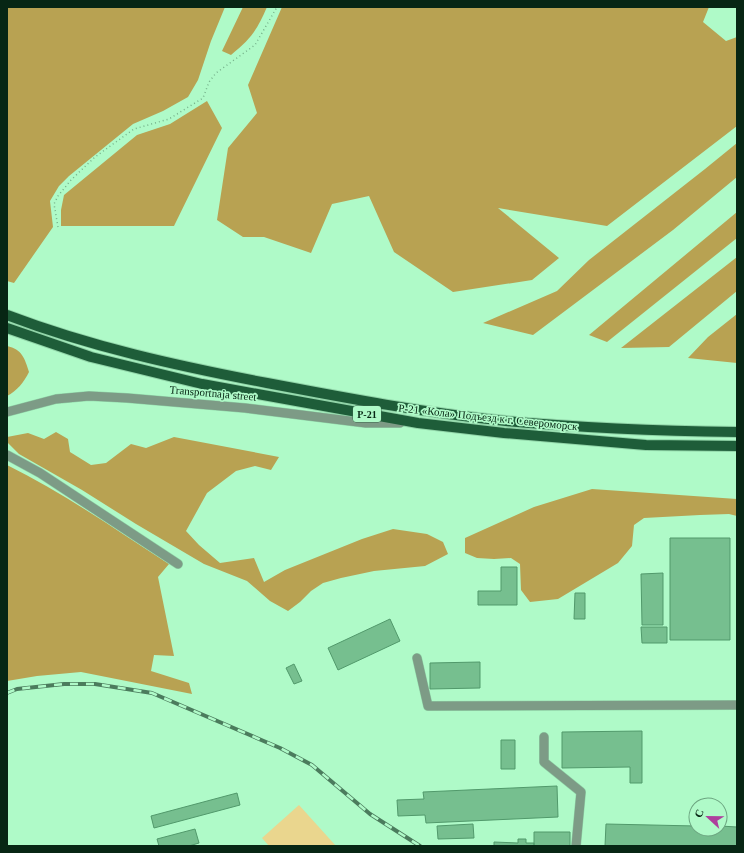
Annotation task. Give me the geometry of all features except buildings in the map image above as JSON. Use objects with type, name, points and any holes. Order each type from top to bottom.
[{"type":"main road","name":"Р-21 «Кола» Подъезд к г. Североморск","points":[[7,315],[30,324],[104,347],[185,367],[410,409],[506,421],[648,431],[737,432]]},
{"type":"main road","name":"Р-21 «Кола» Подъезд к г. Североморск","points":[[7,328],[92,357],[180,379],[226,389],[418,423],[504,433],[646,445],[737,446]]},
{"type":"street","name":"Transportnaja street","points":[[7,412],[56,399],[89,396],[246,408],[366,423],[418,423]]},
{"type":"street","points":[[7,455],[40,473],[178,564]]},
{"type":"street","points":[[417,658],[428,706],[737,704]]},
{"type":"street","points":[[544,736],[544,762],[580,792],[576,846]]},
{"type":"path","points":[[58,227],[54,204],[58,196],[71,180],[95,157],[134,128],[169,118],[203,98],[209,82],[216,73],[255,45],[277,7]]},
{"type":"shaded area","points":[[7,7],[225,7],[211,41],[198,80],[188,97],[163,111],[133,124],[69,176],[59,186],[50,201],[53,227],[14,283],[7,281]]},
{"type":"shaded area","points":[[243,7],[267,7],[253,34],[231,55],[222,51]]},
{"type":"shaded area","points":[[282,7],[709,7],[703,22],[726,41],[737,37],[737,126],[607,226],[498,208],[559,258],[532,280],[453,292],[394,252],[369,196],[332,204],[311,253],[264,237],[243,237],[217,220],[228,148],[257,113],[248,85]]},
{"type":"shaded area","points":[[207,101],[222,128],[174,226],[61,226],[61,210],[64,195],[137,135],[170,124]]},
{"type":"shaded area","points":[[737,143],[737,177],[673,230],[533,335],[483,323],[557,291],[589,260]]},
{"type":"shaded area","points":[[737,212],[737,238],[607,342],[589,335]]},
{"type":"shaded area","points":[[737,257],[737,291],[669,347],[621,348]]},
{"type":"shaded area","points":[[737,314],[737,363],[688,358],[708,337]]},
{"type":"shaded area","points":[[7,346],[12,347],[22,355],[29,372],[20,386],[7,396]]},
{"type":"shaded area","points":[[56,432],[68,439],[70,452],[91,465],[106,463],[131,444],[146,448],[174,437],[279,457],[271,470],[255,466],[236,471],[207,493],[186,531],[199,545],[220,563],[254,558],[264,582],[285,570],[362,539],[393,529],[427,534],[443,542],[448,554],[425,566],[374,571],[323,583],[311,591],[288,611],[270,601],[247,581],[204,564],[82,490],[19,454],[7,442],[7,437],[28,433],[44,439]]},
{"type":"shaded area","points":[[7,465],[69,500],[169,564],[158,577],[174,656],[154,655],[151,671],[189,683],[192,694],[81,672],[37,676],[7,681]]},
{"type":"shaded area","points":[[592,489],[737,499],[737,516],[729,514],[644,518],[634,525],[632,546],[618,563],[558,599],[530,602],[521,590],[520,564],[511,558],[477,558],[465,553],[465,538],[534,507]]},
{"type":"shaded area","points":[[299,805],[336,846],[269,846],[262,838]]},
{"type":"railway","points":[[7,693],[17,689],[64,684],[95,684],[152,693],[280,748],[312,765],[370,814],[420,846]]}]
